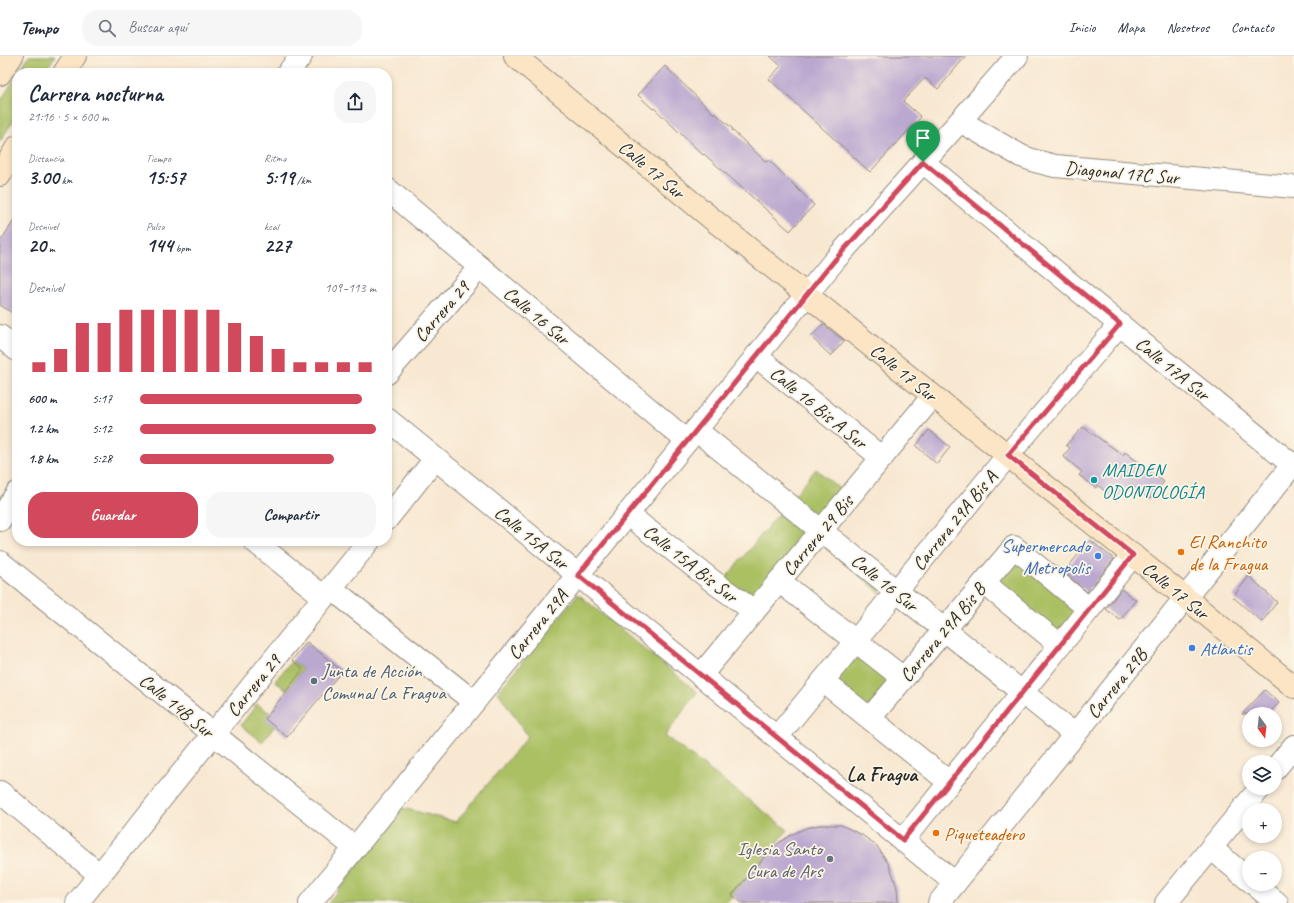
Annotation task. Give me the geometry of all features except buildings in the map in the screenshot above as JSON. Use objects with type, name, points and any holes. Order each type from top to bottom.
[{"type":"street","points":[[0,74],[12,56]]},
{"type":"street","points":[[67,68],[75,56]]},
{"type":"street","points":[[292,68],[301,56]]},
{"type":"street","name":"Calle 17 Sur","points":[[515,56],[717,223],[1133,555],[1294,687]]},
{"type":"street","name":"Carrera 29A","points":[[310,903],[806,294],[1017,56]]},
{"type":"street","name":"Diagonal 17C Sur","points":[[960,121],[1021,156],[1035,162],[1055,166],[1294,187]]},
{"type":"street","points":[[0,175],[12,155]]},
{"type":"street","name":"Calle 17A Sur","points":[[923,162],[1159,357],[1294,465]]},
{"type":"street","name":"Calle 16 Sur","points":[[392,193],[480,266],[692,435],[821,530],[1074,734]]},
{"type":"street","name":"Carrera 29","points":[[392,367],[480,266]]},
{"type":"street","name":"Carrera 29A Bis A","points":[[777,737],[1008,455],[1120,324]]},
{"type":"street","points":[[0,336],[12,346]]},
{"type":"street","name":"Calle 16 Bis A Sur","points":[[756,356],[882,458]]},
{"type":"street","name":"Carrera 29 Bis","points":[[701,675],[933,396]]},
{"type":"street","name":"Calle 15A Sur","points":[[392,424],[955,883]]},
{"type":"street","points":[[392,513],[436,459]]},
{"type":"street","name":"Carrera 29B","points":[[939,903],[1074,734],[1294,465]]},
{"type":"street","points":[[0,520],[12,500]]},
{"type":"street","name":"Calle 15A Bis Sur","points":[[627,514],[719,586],[754,611]]},
{"type":"street","points":[[261,546],[328,593],[474,702]]},
{"type":"street","name":"Carrera 29","points":[[77,903],[365,546]]},
{"type":"street","name":"Carrera 29A Bis B","points":[[870,718],[1014,547],[1089,609]]},
{"type":"street","points":[[903,840],[1133,555]]},
{"type":"street","name":"Calle 14B Sur","points":[[0,562],[355,848]]},
{"type":"street","points":[[779,581],[903,678]]},
{"type":"street","points":[[984,583],[1060,645]]},
{"type":"street","points":[[823,681],[950,782]]},
{"type":"street","points":[[1282,761],[1294,746]]},
{"type":"street","points":[[0,792],[100,875]]},
{"type":"street","points":[[1166,903],[1254,795]]},
{"type":"street","points":[[1211,848],[1242,874]]},
{"type":"street","points":[[1262,891],[1277,903]]},
{"type":"green space","points":[[29,56],[55,56],[47,68],[21,68]]},
{"type":"green space","points":[[12,83],[12,122],[0,142],[0,102]]},
{"type":"green space","points":[[816,469],[849,497],[828,523],[883,595],[821,544],[754,611],[720,585]]},
{"type":"green space","points":[[1014,548],[1086,609],[1060,642],[986,583]]},
{"type":"green space","points":[[578,594],[697,692],[665,736],[788,830],[726,903],[328,903],[403,808],[456,822],[528,736],[498,692]]},
{"type":"green space","points":[[856,641],[903,678],[870,718],[823,681]]},
{"type":"green space","points":[[292,661],[303,669],[287,691],[275,681]]},
{"type":"green space","points":[[257,704],[270,713],[265,719],[275,726],[262,742],[241,725]]},
{"type":"place","name":"MAIDEN ODONTOLOGÍA","points":[[1094,480]]},
{"type":"place","name":"El Ranchito de la Fragua","points":[[1181,552]]},
{"type":"place","name":"Supermercado Metropolis","points":[[1098,556]]},
{"type":"place","name":"Atlantis","points":[[1192,648]]},
{"type":"place","name":"Junta de Acción Comunal La Fragua","points":[[314,681]]},
{"type":"place","name":"Piqueteadero","points":[[936,833]]},
{"type":"place","name":"Iglesia Santo Cura de Ars","points":[[830,859]]},
{"type":"district","name":"La Fragua","points":[[882,774]]},
{"type":"route","points":[[923,162],[1120,324],[1008,455],[1133,555],[903,840],[578,575],[834,261],[923,162]]}]
